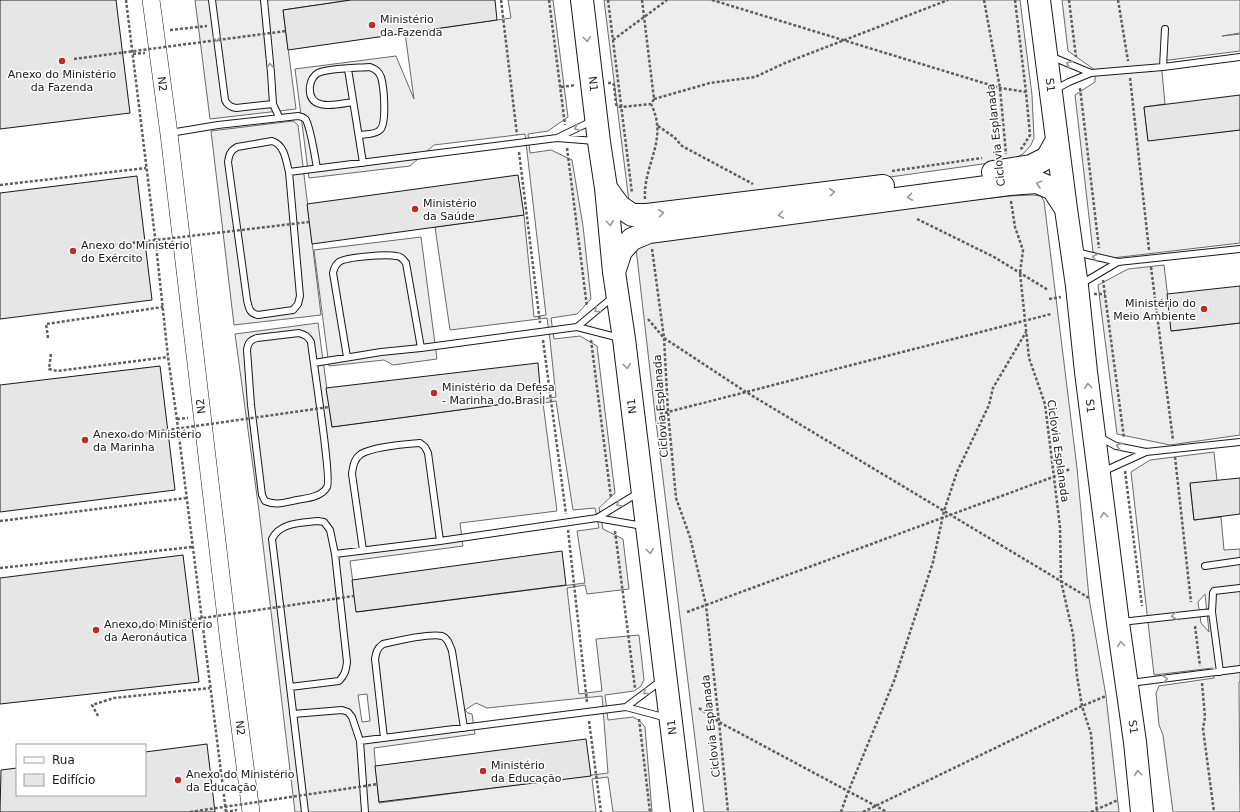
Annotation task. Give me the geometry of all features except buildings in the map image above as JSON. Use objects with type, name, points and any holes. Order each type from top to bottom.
[{"type":"highway","name":"N1","points":[[582,0],[606,188],[614,272],[624,338],[682,812]]},
{"type":"highway","name":"S1","points":[[1039,0],[1077,286],[1086,372],[1118,623],[1135,742],[1142,812]]},
{"type":"highway","points":[[606,188],[619,206],[632,215],[1010,163],[1031,166],[1047,158],[1057,140]]},
{"type":"highway","points":[[1010,163],[1036,182],[1053,189],[1066,209]]},
{"type":"highway","points":[[614,272],[621,251],[632,239],[646,212]]},
{"type":"main road","name":"N2","points":[[150,0],[169,134],[251,812]]},
{"type":"lane","points":[[212,0],[224,100],[230,107],[236,108],[273,104]]},
{"type":"lane","points":[[264,0],[273,104],[279,117]]},
{"type":"lane","points":[[1163,67],[1165,29]]},
{"type":"lane","points":[[1046,55],[1091,73]]},
{"type":"lane","points":[[1051,91],[1091,73],[1163,67],[1240,57]]},
{"type":"lane","points":[[353,102],[326,106],[321,105],[312,97],[310,88],[311,80],[316,74],[325,71],[370,67],[375,69],[381,78],[384,100],[384,123],[378,132],[359,135]]},
{"type":"lane","points":[[348,69],[363,163]]},
{"type":"lane","points":[[169,134],[218,125],[279,117],[304,117],[317,168]]},
{"type":"lane","points":[[289,172],[557,138],[566,136],[597,119]]},
{"type":"lane","points":[[566,136],[599,142]]},
{"type":"lane","points":[[272,141],[280,146],[289,172],[300,296],[298,304],[293,310],[258,315],[250,310],[247,300],[228,162],[229,155],[232,150],[237,148],[272,141]]},
{"type":"lane","points":[[1072,251],[1118,262],[1240,249]]},
{"type":"lane","points":[[347,358],[333,273],[334,266],[343,260],[369,256],[396,256],[403,258],[406,263],[421,348]]},
{"type":"lane","points":[[1077,286],[1118,262]]},
{"type":"lane","points":[[577,327],[618,294]]},
{"type":"lane","points":[[314,363],[381,352],[577,327],[624,338]]},
{"type":"lane","points":[[299,333],[306,335],[311,342],[314,363],[327,465],[328,486],[320,494],[310,498],[275,504],[270,503],[265,501],[262,495],[259,475],[248,372],[246,350],[247,344],[252,339],[299,333]]},
{"type":"lane","points":[[1094,435],[1116,446],[1146,452]]},
{"type":"lane","points":[[1099,474],[1146,452],[1240,442]]},
{"type":"lane","points":[[363,550],[352,474],[353,464],[361,454],[397,445],[420,443],[425,447],[428,453],[440,541]]},
{"type":"lane","points":[[596,518],[642,491]]},
{"type":"lane","points":[[336,554],[440,541],[596,518],[647,527]]},
{"type":"lane","points":[[290,687],[340,680],[346,671],[347,662],[336,554],[330,530],[324,522],[318,521],[299,523],[283,527],[272,539],[305,812]]},
{"type":"lane","points":[[1205,566],[1240,561]]},
{"type":"lane","points":[[1220,672],[1212,612],[1212,596],[1214,591],[1240,588]]},
{"type":"lane","points":[[1118,623],[1212,612]]},
{"type":"lane","points":[[384,738],[375,659],[376,653],[379,647],[383,644],[425,636],[442,636],[446,639],[452,651],[464,728]]},
{"type":"lane","points":[[1127,683],[1240,669]]},
{"type":"lane","points":[[626,707],[666,677]]},
{"type":"lane","points":[[360,741],[626,707],[671,719]]},
{"type":"lane","points":[[293,714],[342,710],[348,712],[352,717],[360,741],[365,812]]},
{"type":"path","points":[[126,0],[168,357],[226,812]]},
{"type":"path","points":[[501,0],[567,522],[588,712],[601,812]]},
{"type":"path","points":[[549,0],[565,115],[566,136],[589,317]]},
{"type":"path","points":[[608,0],[632,198]]},
{"type":"path","name":"Ciclovia Esplanada","points":[[642,0],[654,99],[651,104],[656,114],[658,126],[656,143],[645,194],[646,212],[664,338],[668,412],[676,498],[690,537],[706,605],[728,812]]},
{"type":"path","points":[[612,40],[667,0]]},
{"type":"path","points":[[712,0],[1000,88],[1026,92]]},
{"type":"path","points":[[654,99],[710,83],[755,77],[785,63],[948,0]]},
{"type":"path","name":"Ciclovia Esplanada","points":[[984,0],[1000,88],[1010,163],[1015,227],[1023,250],[1020,273],[1028,358],[1045,404],[1060,527],[1061,581],[1073,634],[1077,676],[1082,706],[1091,734],[1096,811]]},
{"type":"path","points":[[1010,163],[1030,135],[1015,0]]},
{"type":"path","points":[[1069,0],[1077,68]]},
{"type":"path","points":[[1118,0],[1130,70],[1150,259],[1174,448],[1191,602]]},
{"type":"path","points":[[154,32],[215,25]]},
{"type":"path","points":[[74,58],[286,31]]},
{"type":"path","points":[[1078,78],[1100,258]]},
{"type":"path","points":[[658,126],[674,137],[682,146],[760,187]]},
{"type":"path","points":[[890,172],[982,158]]},
{"type":"path","points":[[0,185],[146,168]]},
{"type":"path","points":[[917,219],[994,257],[1048,290]]},
{"type":"path","points":[[88,248],[309,222]]},
{"type":"path","points":[[1102,272],[1125,448]]},
{"type":"path","points":[[48,338],[46,324],[163,307]]},
{"type":"path","points":[[660,414],[1051,314]]},
{"type":"path","points":[[648,319],[664,338],[746,392],[1089,598]]},
{"type":"path","points":[[590,330],[613,509]]},
{"type":"path","points":[[841,812],[894,681],[933,562],[942,518],[957,472],[989,405],[993,388],[1026,331]]},
{"type":"path","points":[[51,354],[49,369],[57,371],[168,357]]},
{"type":"path","points":[[112,438],[329,407]]},
{"type":"path","points":[[1124,462],[1142,606]]},
{"type":"path","points":[[687,612],[1053,477],[1070,469]]},
{"type":"path","points":[[0,521],[186,498]]},
{"type":"path","points":[[614,521],[637,699]]},
{"type":"path","points":[[0,568],[192,547]]},
{"type":"path","points":[[134,628],[354,596]]},
{"type":"path","points":[[1195,626],[1200,668]]},
{"type":"path","points":[[1202,682],[1205,717],[1203,729],[1214,812]]},
{"type":"path","points":[[98,716],[92,705],[114,698],[210,688]]},
{"type":"path","points":[[863,812],[1082,706],[1106,696]]},
{"type":"path","points":[[699,708],[719,722],[887,812]]},
{"type":"path","points":[[638,710],[650,812]]},
{"type":"path","points":[[190,812],[378,784]]},
{"type":"path","points":[[1090,812],[1096,811],[1118,800]]},
{"type":"shaded area","points":[[195,0],[351,0],[283,10],[296,109],[210,119]]},
{"type":"shaded area","points":[[508,0],[553,0],[568,117],[548,131],[528,134],[530,153],[551,150],[572,160],[583,226],[591,299],[577,314],[551,318],[554,339],[580,336],[597,346],[615,493],[599,508],[603,529],[623,539],[629,589],[587,594],[585,585],[567,588],[579,694],[602,691],[596,639],[639,635],[644,680],[641,686],[634,691],[605,695],[608,720],[633,717],[640,721],[645,727],[652,812],[613,812],[608,777],[592,779],[596,812],[295,812],[259,511],[235,334],[318,323],[332,427],[556,397],[547,318],[450,330],[435,227],[524,215],[534,317],[546,315],[525,134],[434,145],[410,166],[309,178],[295,69],[396,56],[414,99],[405,33],[511,18]],"holes":[[[556,401],[573,510],[595,508],[599,528],[577,531],[585,583],[357,612],[350,561],[463,546],[460,523],[557,511],[543,403]],[[367,694],[370,721],[362,722],[358,695]],[[602,696],[608,773],[379,803],[374,748],[475,734],[472,714],[465,710],[476,703],[487,708]]]},
{"type":"shaded area","points":[[604,0],[1020,0],[1032,95],[1034,138],[1031,145],[1023,154],[1011,160],[769,194],[694,202],[632,204],[629,202]]},
{"type":"shaded area","points":[[1062,0],[1240,0],[1240,33],[1222,36],[1240,34],[1240,51],[1161,61],[1165,104],[1144,107],[1148,140],[1240,130],[1240,243],[1104,259],[1093,252],[1075,95],[1095,82],[1095,70],[1068,51]]},
{"type":"shaded area","points":[[293,121],[298,125],[321,315],[234,325],[211,131]]},
{"type":"shaded area","points":[[1010,196],[1041,196],[1044,201],[1077,468],[1089,598],[1106,696],[1119,812],[704,812],[655,414],[636,245],[695,230]]},
{"type":"shaded area","points":[[421,237],[437,359],[393,365],[384,360],[329,366],[314,250]]},
{"type":"shaded area","points":[[1164,265],[1172,331],[1240,323],[1240,435],[1170,445],[1117,434],[1098,285],[1128,269]]},
{"type":"shaded area","points":[[1214,452],[1217,481],[1190,484],[1194,520],[1221,517],[1224,550],[1240,549],[1240,812],[1173,812],[1163,735],[1159,725],[1156,693],[1159,686],[1214,678],[1213,668],[1154,675],[1131,472],[1150,460]],"holes":[[[1205,594],[1209,632],[1201,623],[1198,602]]]},
{"type":"place","name":"Ministério da Fazenda","points":[[372,25]]},
{"type":"place","name":"Anexo do Ministério da Fazenda","points":[[62,61]]},
{"type":"place","name":"Ministério da Saúde","points":[[415,209]]},
{"type":"place","name":"Anexo do Ministério do Exército","points":[[73,251]]},
{"type":"place","name":"Ministério do Meio Ambiente","points":[[1204,309]]},
{"type":"place","name":"Ministério da Defesa - Marinha do Brasil","points":[[434,393]]},
{"type":"place","name":"Anexo do Ministério da Marinha","points":[[85,440]]},
{"type":"place","name":"Anexo do Ministério da Aeronáutica","points":[[96,630]]},
{"type":"place","name":"Ministério da Educação","points":[[483,771]]},
{"type":"place","name":"Anexo do Ministério da Educação","points":[[178,780]]}]
